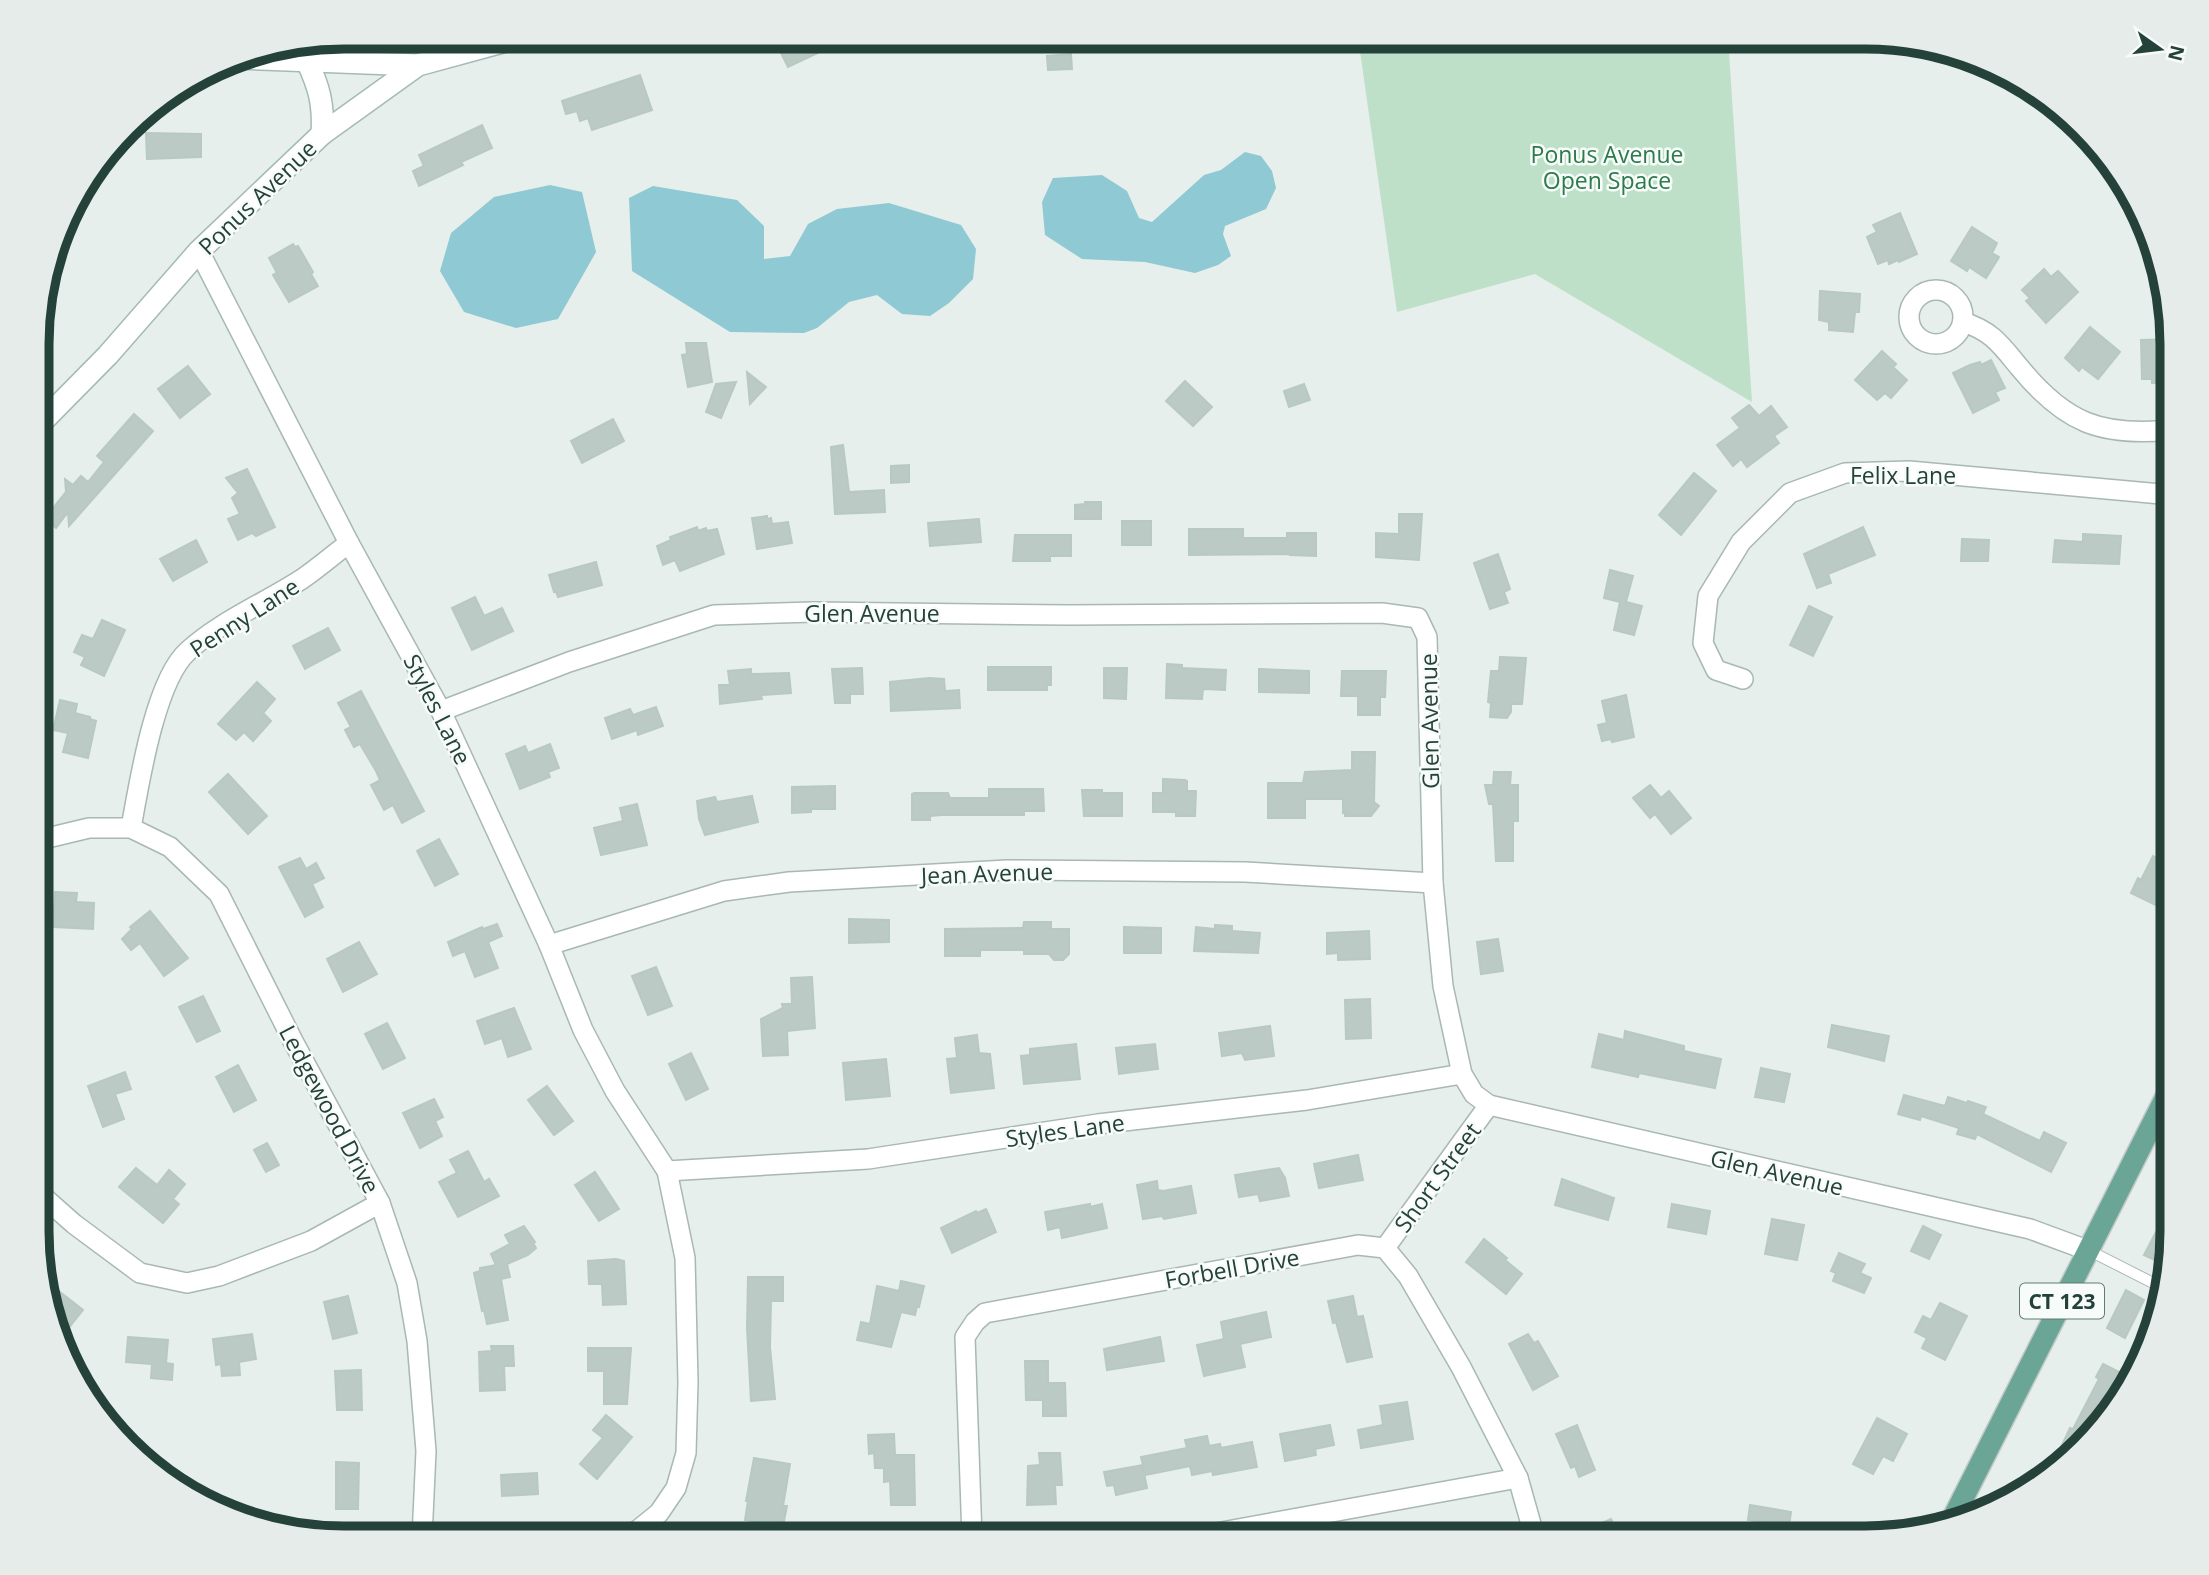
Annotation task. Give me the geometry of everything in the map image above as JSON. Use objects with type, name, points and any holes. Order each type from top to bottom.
[{"type":"main road","name":"CT 123","points":[[1956,1511],[2160,1108]]},
{"type":"street","name":"Ponus Avenue","points":[[49,415],[108,355],[199,251],[321,134],[418,65],[477,49]]},
{"type":"street","points":[[267,59],[418,65]]},
{"type":"street","points":[[307,61],[318,85],[323,111],[321,134]]},
{"type":"street","name":"Styles Lane","points":[[199,251],[349,543],[442,711],[549,945],[583,1030],[615,1091],[667,1171],[685,1258],[688,1382],[686,1453],[676,1488],[659,1513],[643,1526]]},
{"type":"street","points":[[1963,322],[1982,328],[1997,340],[2035,387],[2063,412],[2108,429],[2128,432],[2160,431]]},
{"type":"street","name":"Felix Lane","points":[[1743,678],[1716,670],[1703,643],[1709,596],[1741,542],[1790,493],[1845,473],[1909,471],[2160,494]]},
{"type":"street","name":"Penny Lane","points":[[131,828],[146,749],[165,686],[186,652],[239,615],[303,579],[349,543]]},
{"type":"street","name":"Glen Avenue","points":[[442,711],[569,662],[714,615],[813,612],[1068,615],[1382,613],[1418,618],[1427,638],[1433,883],[1443,986],[1462,1074],[1474,1094],[1489,1105],[2030,1229],[2087,1250]]},
{"type":"street","name":"Ledgewood Drive","points":[[49,838],[89,828],[131,828],[170,847],[219,894],[293,1041],[380,1203],[407,1283],[417,1341],[426,1451],[423,1526]]},
{"type":"street","name":"Jean Avenue","points":[[549,945],[724,891],[789,881],[1007,870],[1245,872],[1433,883]]},
{"type":"street","name":"Styles Lane","points":[[667,1171],[868,1159],[1098,1124],[1307,1100],[1462,1074]]},
{"type":"street","name":"Short Street","points":[[1385,1248],[1489,1105]]},
{"type":"street","points":[[49,1203],[140,1273],[187,1283],[219,1276],[311,1241],[380,1203]]},
{"type":"street","name":"Forbell Drive","points":[[972,1526],[965,1337],[985,1313],[1358,1245],[1385,1248]]},
{"type":"street","points":[[1385,1248],[1408,1276],[1461,1367],[1518,1478],[1532,1526]]},
{"type":"street","points":[[1255,1526],[1518,1478]]},
{"type":"lane","points":[[2087,1250],[2155,1283]]},
{"type":"green space","name":"Ponus Avenue Open Space","points":[[1360,49],[1729,49],[1752,402],[1535,274],[1397,312]]},
{"type":"water","points":[[1245,152],[1261,156],[1272,171],[1276,188],[1266,209],[1225,226],[1223,234],[1231,256],[1218,265],[1195,273],[1145,262],[1082,259],[1045,235],[1042,202],[1053,178],[1102,175],[1127,191],[1139,218],[1152,222],[1204,175],[1221,170]]},
{"type":"water","points":[[550,185],[582,192],[596,252],[558,319],[516,328],[464,312],[440,271],[451,233],[494,197]]},
{"type":"water","points":[[653,186],[737,200],[764,226],[764,259],[790,256],[808,224],[837,209],[889,203],[961,225],[976,249],[973,279],[949,303],[930,316],[902,314],[877,295],[849,302],[817,328],[804,333],[730,332],[632,271],[629,198]]},
{"type":"building","points":[[779,49],[824,49],[824,50],[788,67]]},
{"type":"building","points":[[1071,54],[1072,69],[1048,70],[1047,56]]},
{"type":"building","points":[[640,75],[652,110],[592,130],[588,118],[580,121],[577,111],[566,114],[562,101]]},
{"type":"building","points":[[482,125],[492,148],[419,186],[413,171],[424,166],[419,155]]},
{"type":"building","points":[[146,133],[201,134],[201,157],[147,159]]},
{"type":"building","points":[[1900,213],[1917,254],[1899,262],[1898,260],[1889,264],[1888,260],[1878,264],[1867,237],[1877,232],[1873,225]]},
{"type":"building","points":[[1972,227],[1997,243],[1992,253],[1999,257],[1986,278],[1969,267],[1967,271],[1951,261]]},
{"type":"building","points":[[293,244],[298,246],[318,286],[289,302],[273,275],[277,273],[269,258]]},
{"type":"building","points":[[2044,269],[2051,277],[2058,271],[2078,292],[2046,323],[2026,301],[2030,298],[2022,290]]},
{"type":"building","points":[[1820,291],[1860,294],[1859,312],[1855,312],[1853,332],[1829,330],[1829,322],[1819,320]]},
{"type":"building","points":[[2090,327],[2120,352],[2098,379],[2082,367],[2079,371],[2065,358]]},
{"type":"building","points":[[2160,339],[2160,383],[2142,379],[2141,340]]},
{"type":"building","points":[[686,343],[706,343],[712,382],[688,387],[682,355],[687,354]]},
{"type":"building","points":[[1882,351],[1896,364],[1893,367],[1907,380],[1891,398],[1885,393],[1877,400],[1855,380]]},
{"type":"building","points":[[1991,360],[2005,388],[1995,392],[1999,400],[1973,413],[1953,373]]},
{"type":"building","points":[[188,366],[210,394],[180,418],[158,389]]},
{"type":"building","points":[[747,372],[766,387],[750,404]]},
{"type":"building","points":[[1185,381],[1212,407],[1193,426],[1166,401]]},
{"type":"building","points":[[736,382],[721,418],[706,412],[716,384]]},
{"type":"building","points":[[1304,384],[1310,400],[1289,407],[1284,391]]},
{"type":"building","points":[[1749,405],[1759,416],[1771,406],[1787,427],[1774,436],[1779,443],[1747,467],[1741,459],[1733,466],[1717,445],[1740,428],[1732,418]]},
{"type":"building","points":[[134,414],[153,431],[69,526],[68,512],[56,528],[49,522],[49,513],[66,492],[65,479],[73,485],[81,476],[88,482],[104,462],[97,456]]},
{"type":"building","points":[[613,419],[624,441],[582,463],[571,441]]},
{"type":"building","points":[[843,445],[849,492],[884,490],[885,512],[835,514],[831,447]]},
{"type":"building","points":[[909,465],[909,482],[891,483],[891,466]]},
{"type":"building","points":[[247,469],[275,527],[256,536],[252,533],[238,540],[228,519],[240,514],[232,498],[238,493],[226,478]]},
{"type":"building","points":[[1694,473],[1716,491],[1681,535],[1659,515]]},
{"type":"building","points":[[1101,502],[1101,519],[1075,519],[1075,505]]},
{"type":"building","points":[[1399,514],[1422,514],[1419,560],[1376,557],[1376,533],[1399,534]]},
{"type":"building","points":[[767,516],[767,519],[771,518],[772,524],[788,522],[792,543],[757,549],[752,518]]},
{"type":"building","points":[[979,519],[981,542],[930,546],[928,523]]},
{"type":"building","points":[[1122,521],[1151,521],[1151,545],[1122,545]]},
{"type":"building","points":[[697,527],[698,531],[706,528],[707,531],[717,529],[724,554],[680,571],[675,560],[663,565],[657,546],[671,540],[670,537]]},
{"type":"building","points":[[1863,527],[1875,555],[1828,574],[1831,583],[1817,588],[1804,554]]},
{"type":"building","points":[[1189,529],[1243,529],[1243,538],[1287,538],[1287,533],[1316,533],[1316,556],[1189,555]]},
{"type":"building","points":[[2083,534],[2121,536],[2119,564],[2053,562],[2055,540],[2083,542]]},
{"type":"building","points":[[1015,535],[1071,535],[1071,556],[1050,556],[1050,561],[1013,561]]},
{"type":"building","points":[[1962,539],[1989,540],[1988,561],[1961,561]]},
{"type":"building","points":[[196,540],[207,562],[173,581],[160,559]]},
{"type":"building","points":[[1498,554],[1510,589],[1504,592],[1508,603],[1490,609],[1474,563]]},
{"type":"building","points":[[596,562],[602,585],[558,597],[549,575]]},
{"type":"building","points":[[1610,570],[1633,576],[1626,602],[1642,606],[1634,635],[1614,630],[1620,602],[1604,598]]},
{"type":"building","points":[[475,597],[484,616],[502,608],[513,631],[472,650],[452,608]]},
{"type":"building","points":[[1809,606],[1832,617],[1813,656],[1790,645]]},
{"type":"building","points":[[102,620],[125,630],[104,676],[81,665],[85,657],[74,652],[82,635],[93,639]]},
{"type":"building","points":[[328,628],[340,650],[305,669],[293,646]]},
{"type":"building","points":[[1500,657],[1526,658],[1522,704],[1511,704],[1511,712],[1507,718],[1490,717],[1491,703],[1488,702],[1491,671],[1499,671]]},
{"type":"building","points":[[1167,664],[1182,665],[1182,668],[1226,670],[1225,690],[1203,689],[1202,699],[1166,698]]},
{"type":"building","points":[[988,667],[1051,667],[1051,685],[1047,685],[1047,690],[988,690]]},
{"type":"building","points":[[862,668],[863,694],[850,694],[850,703],[835,703],[832,669]]},
{"type":"building","points":[[1104,668],[1127,668],[1126,699],[1104,698]]},
{"type":"building","points":[[751,669],[751,674],[789,673],[791,693],[761,695],[762,699],[720,704],[719,685],[730,685],[728,671]]},
{"type":"building","points":[[1259,669],[1309,671],[1309,693],[1259,692]]},
{"type":"building","points":[[1342,671],[1386,671],[1385,697],[1380,697],[1380,715],[1358,715],[1358,696],[1341,696]]},
{"type":"building","points":[[944,679],[945,691],[959,690],[960,708],[891,711],[890,682]]},
{"type":"building","points":[[257,682],[275,699],[263,713],[271,721],[253,741],[244,732],[236,740],[218,724]]},
{"type":"building","points":[[361,691],[424,811],[402,823],[393,805],[384,810],[371,785],[380,780],[376,771],[360,744],[354,747],[345,730],[351,727],[338,703]]},
{"type":"building","points":[[1626,695],[1634,737],[1612,742],[1611,739],[1602,741],[1598,725],[1607,723],[1602,701]]},
{"type":"building","points":[[60,700],[77,704],[75,713],[96,721],[88,758],[63,752],[68,733],[53,730]]},
{"type":"building","points":[[656,707],[663,726],[638,735],[637,730],[612,739],[605,718],[630,709],[633,715]]},
{"type":"building","points":[[550,744],[559,768],[548,772],[550,777],[520,789],[506,754],[525,746],[528,753]]},
{"type":"building","points":[[1352,752],[1375,752],[1374,802],[1379,806],[1371,816],[1345,816],[1343,799],[1305,799],[1305,818],[1268,818],[1268,783],[1303,783],[1305,772],[1352,770]]},
{"type":"building","points":[[1494,772],[1511,772],[1510,785],[1518,785],[1518,821],[1513,821],[1513,861],[1496,861],[1493,804],[1489,804],[1485,785],[1493,785]]},
{"type":"building","points":[[228,774],[267,816],[248,834],[209,792]]},
{"type":"building","points":[[1163,779],[1185,780],[1187,791],[1196,791],[1195,816],[1176,816],[1176,812],[1153,812],[1153,793],[1163,793]]},
{"type":"building","points":[[1650,785],[1661,798],[1669,791],[1691,818],[1671,834],[1655,814],[1650,818],[1633,798]]},
{"type":"building","points":[[835,786],[835,809],[811,809],[811,812],[792,813],[792,787]]},
{"type":"building","points":[[989,789],[1043,789],[1044,811],[1024,811],[1024,815],[942,815],[930,816],[930,820],[912,820],[914,793],[948,793],[950,798],[989,798]]},
{"type":"building","points":[[1082,790],[1122,793],[1122,816],[1084,816]]},
{"type":"building","points":[[752,796],[758,822],[705,835],[699,819],[697,801],[715,797],[717,802]]},
{"type":"building","points":[[637,804],[647,845],[601,855],[594,828],[623,821],[620,808]]},
{"type":"building","points":[[439,839],[458,874],[435,886],[417,851]]},
{"type":"building","points":[[2153,856],[2160,860],[2160,907],[2131,893]]},
{"type":"building","points":[[300,858],[306,869],[316,863],[324,878],[312,884],[323,907],[305,917],[279,867]]},
{"type":"building","points":[[55,892],[77,893],[76,902],[94,903],[93,929],[53,927]]},
{"type":"building","points":[[150,911],[188,958],[164,976],[140,943],[131,950],[122,939],[132,929],[130,927]]},
{"type":"building","points":[[849,919],[889,920],[889,942],[849,943]]},
{"type":"building","points":[[1024,922],[1051,922],[1051,929],[1069,929],[1069,954],[1063,960],[1054,960],[1049,954],[1024,954],[1024,950],[980,950],[980,956],[945,956],[945,929],[1023,928]]},
{"type":"building","points":[[497,924],[502,936],[488,942],[498,968],[475,977],[465,951],[453,956],[448,942],[482,927],[483,929]]},
{"type":"building","points":[[1215,925],[1232,926],[1232,931],[1260,933],[1258,953],[1194,951],[1196,927],[1215,929]]},
{"type":"building","points":[[1124,927],[1161,928],[1161,953],[1124,953]]},
{"type":"building","points":[[1369,931],[1370,959],[1338,960],[1338,953],[1327,954],[1327,933]]},
{"type":"building","points":[[1498,939],[1503,971],[1481,974],[1477,942]]},
{"type":"building","points":[[359,942],[377,974],[343,992],[327,959]]},
{"type":"building","points":[[656,967],[672,1006],[648,1015],[632,976]]},
{"type":"building","points":[[812,977],[815,1028],[787,1031],[788,1055],[763,1056],[761,1019],[783,1008],[782,1004],[792,1004],[791,978]]},
{"type":"building","points":[[203,996],[220,1031],[197,1042],[179,1007]]},
{"type":"building","points":[[1370,999],[1371,1038],[1346,1039],[1345,1000]]},
{"type":"building","points":[[514,1008],[531,1049],[508,1057],[502,1038],[485,1044],[477,1021]]},
{"type":"building","points":[[387,1023],[405,1058],[383,1069],[365,1034]]},
{"type":"building","points":[[1832,1025],[1889,1036],[1884,1061],[1828,1047]]},
{"type":"building","points":[[1270,1026],[1274,1056],[1245,1060],[1242,1053],[1222,1056],[1219,1033]]},
{"type":"building","points":[[1625,1031],[1684,1046],[1684,1051],[1721,1059],[1715,1088],[1639,1073],[1638,1077],[1592,1067],[1599,1034],[1624,1040]]},
{"type":"building","points":[[977,1035],[979,1053],[990,1054],[994,1088],[951,1093],[947,1059],[957,1058],[955,1038]]},
{"type":"building","points":[[1076,1044],[1080,1079],[1024,1084],[1021,1056],[1030,1055],[1030,1049]]},
{"type":"building","points":[[1155,1044],[1158,1069],[1119,1074],[1116,1048]]},
{"type":"building","points":[[691,1053],[708,1089],[686,1100],[669,1064]]},
{"type":"building","points":[[886,1059],[890,1096],[846,1100],[843,1063]]},
{"type":"building","points":[[238,1065],[256,1100],[234,1112],[216,1077]]},
{"type":"building","points":[[1761,1068],[1790,1074],[1784,1102],[1755,1097]]},
{"type":"building","points":[[125,1072],[131,1089],[115,1094],[124,1119],[103,1127],[88,1086]]},
{"type":"building","points":[[547,1086],[573,1121],[554,1135],[528,1100]]},
{"type":"building","points":[[1904,1095],[1945,1106],[1948,1097],[1967,1103],[1968,1101],[1986,1107],[1983,1114],[2040,1141],[2044,1132],[2066,1143],[2051,1172],[1977,1134],[1975,1139],[1957,1134],[1959,1128],[1921,1116],[1920,1120],[1898,1114]]},
{"type":"building","points":[[434,1099],[443,1117],[435,1121],[442,1136],[420,1148],[403,1113]]},
{"type":"building","points":[[267,1143],[279,1165],[266,1172],[254,1150]]},
{"type":"building","points":[[468,1151],[484,1182],[489,1179],[499,1196],[458,1217],[439,1182],[457,1173],[450,1160]]},
{"type":"building","points":[[1358,1155],[1363,1180],[1319,1188],[1314,1164]]},
{"type":"building","points":[[136,1168],[157,1185],[169,1170],[185,1184],[173,1199],[179,1204],[163,1223],[119,1187]]},
{"type":"building","points":[[1279,1168],[1285,1178],[1289,1196],[1260,1201],[1258,1194],[1239,1197],[1235,1175]]},
{"type":"building","points":[[595,1172],[619,1209],[599,1221],[575,1185]]},
{"type":"building","points":[[1562,1179],[1614,1198],[1608,1220],[1555,1205]]},
{"type":"building","points":[[1157,1181],[1158,1190],[1163,1191],[1191,1186],[1196,1213],[1164,1219],[1162,1216],[1143,1219],[1137,1185]]},
{"type":"building","points":[[1090,1204],[1090,1207],[1102,1204],[1107,1228],[1062,1238],[1060,1227],[1048,1230],[1045,1212]]},
{"type":"building","points":[[1672,1204],[1710,1211],[1706,1234],[1668,1227]]},
{"type":"building","points":[[986,1209],[996,1232],[952,1253],[941,1228]]},
{"type":"building","points":[[1772,1219],[1804,1225],[1797,1260],[1765,1254]]},
{"type":"building","points":[[2160,1224],[2158,1262],[2144,1255]]},
{"type":"building","points":[[524,1226],[536,1248],[528,1255],[507,1264],[510,1277],[501,1279],[508,1320],[487,1324],[474,1273],[480,1271],[480,1268],[496,1265],[491,1254],[510,1244],[505,1235]]},
{"type":"building","points":[[1923,1226],[1941,1235],[1929,1259],[1911,1251]]},
{"type":"building","points":[[1484,1239],[1522,1274],[1506,1294],[1466,1262]]},
{"type":"building","points":[[1839,1253],[1865,1264],[1860,1273],[1871,1278],[1864,1293],[1833,1281],[1836,1273],[1831,1271]]},
{"type":"building","points":[[588,1261],[624,1261],[626,1304],[603,1305],[602,1284],[589,1284]]},
{"type":"building","points":[[748,1277],[783,1277],[783,1301],[771,1301],[770,1347],[775,1399],[751,1401],[747,1328]]},
{"type":"building","points":[[901,1281],[924,1286],[915,1315],[901,1312],[891,1347],[857,1340],[861,1322],[870,1324],[877,1286],[899,1291]]},
{"type":"building","points":[[55,1288],[83,1310],[67,1330],[59,1307]]},
{"type":"building","points":[[2126,1290],[2144,1300],[2125,1338],[2107,1328]]},
{"type":"building","points":[[348,1296],[357,1333],[333,1339],[324,1302]]},
{"type":"building","points":[[1353,1296],[1357,1317],[1363,1316],[1372,1357],[1347,1362],[1328,1301]]},
{"type":"building","points":[[1940,1303],[1967,1316],[1945,1360],[1922,1348],[1927,1338],[1915,1332],[1923,1316],[1931,1320]]},
{"type":"building","points":[[1266,1312],[1271,1337],[1240,1344],[1245,1367],[1204,1376],[1197,1345],[1224,1339],[1221,1322]]},
{"type":"building","points":[[252,1334],[256,1359],[239,1362],[240,1375],[222,1376],[221,1364],[216,1365],[213,1339]]},
{"type":"building","points":[[1528,1334],[1534,1343],[1538,1341],[1558,1376],[1533,1390],[1509,1344]]},
{"type":"building","points":[[128,1337],[168,1340],[166,1363],[173,1364],[172,1380],[151,1378],[152,1364],[126,1362]]},
{"type":"building","points":[[1160,1337],[1164,1361],[1107,1370],[1104,1349]]},
{"type":"building","points":[[491,1346],[513,1346],[514,1366],[504,1366],[505,1390],[480,1391],[479,1352],[492,1351]]},
{"type":"building","points":[[588,1348],[631,1348],[627,1404],[604,1404],[604,1371],[588,1371]]},
{"type":"building","points":[[1025,1361],[1048,1361],[1048,1383],[1065,1383],[1066,1416],[1043,1416],[1043,1400],[1026,1400]]},
{"type":"building","points":[[2103,1364],[2122,1374],[2087,1425],[2058,1454],[2099,1379],[2096,1377]]},
{"type":"building","points":[[361,1370],[362,1410],[337,1410],[335,1371]]},
{"type":"building","points":[[1407,1402],[1413,1439],[1361,1448],[1358,1430],[1383,1425],[1380,1406]]},
{"type":"building","points":[[606,1415],[632,1437],[597,1479],[580,1464],[603,1438],[593,1430]]},
{"type":"building","points":[[1877,1418],[1907,1434],[1893,1461],[1883,1456],[1873,1474],[1853,1464]]},
{"type":"building","points":[[1330,1425],[1334,1445],[1315,1449],[1316,1455],[1285,1461],[1280,1434]]},
{"type":"building","points":[[1577,1425],[1595,1470],[1579,1477],[1575,1466],[1571,1468],[1556,1434]]},
{"type":"building","points":[[894,1434],[895,1455],[914,1455],[915,1505],[891,1505],[890,1481],[884,1482],[884,1468],[875,1468],[874,1453],[869,1454],[868,1435]]},
{"type":"building","points":[[1207,1436],[1209,1446],[1220,1444],[1221,1448],[1252,1442],[1257,1467],[1213,1475],[1212,1471],[1192,1475],[1190,1466],[1145,1475],[1143,1468],[1147,1488],[1116,1495],[1114,1485],[1107,1486],[1104,1472],[1143,1465],[1141,1457],[1187,1448],[1185,1440]]},
{"type":"building","points":[[1039,1453],[1060,1453],[1062,1485],[1055,1485],[1056,1504],[1027,1505],[1028,1466],[1040,1465]]},
{"type":"building","points":[[754,1458],[790,1464],[783,1506],[787,1506],[783,1526],[745,1520]]},
{"type":"building","points":[[336,1462],[359,1463],[358,1509],[336,1509]]},
{"type":"building","points":[[537,1473],[538,1494],[502,1496],[501,1475]]},
{"type":"building","points":[[1750,1505],[1791,1512],[1789,1526],[1748,1520]]},
{"type":"building","points":[[1611,1519],[1614,1526],[1594,1526]]}]
